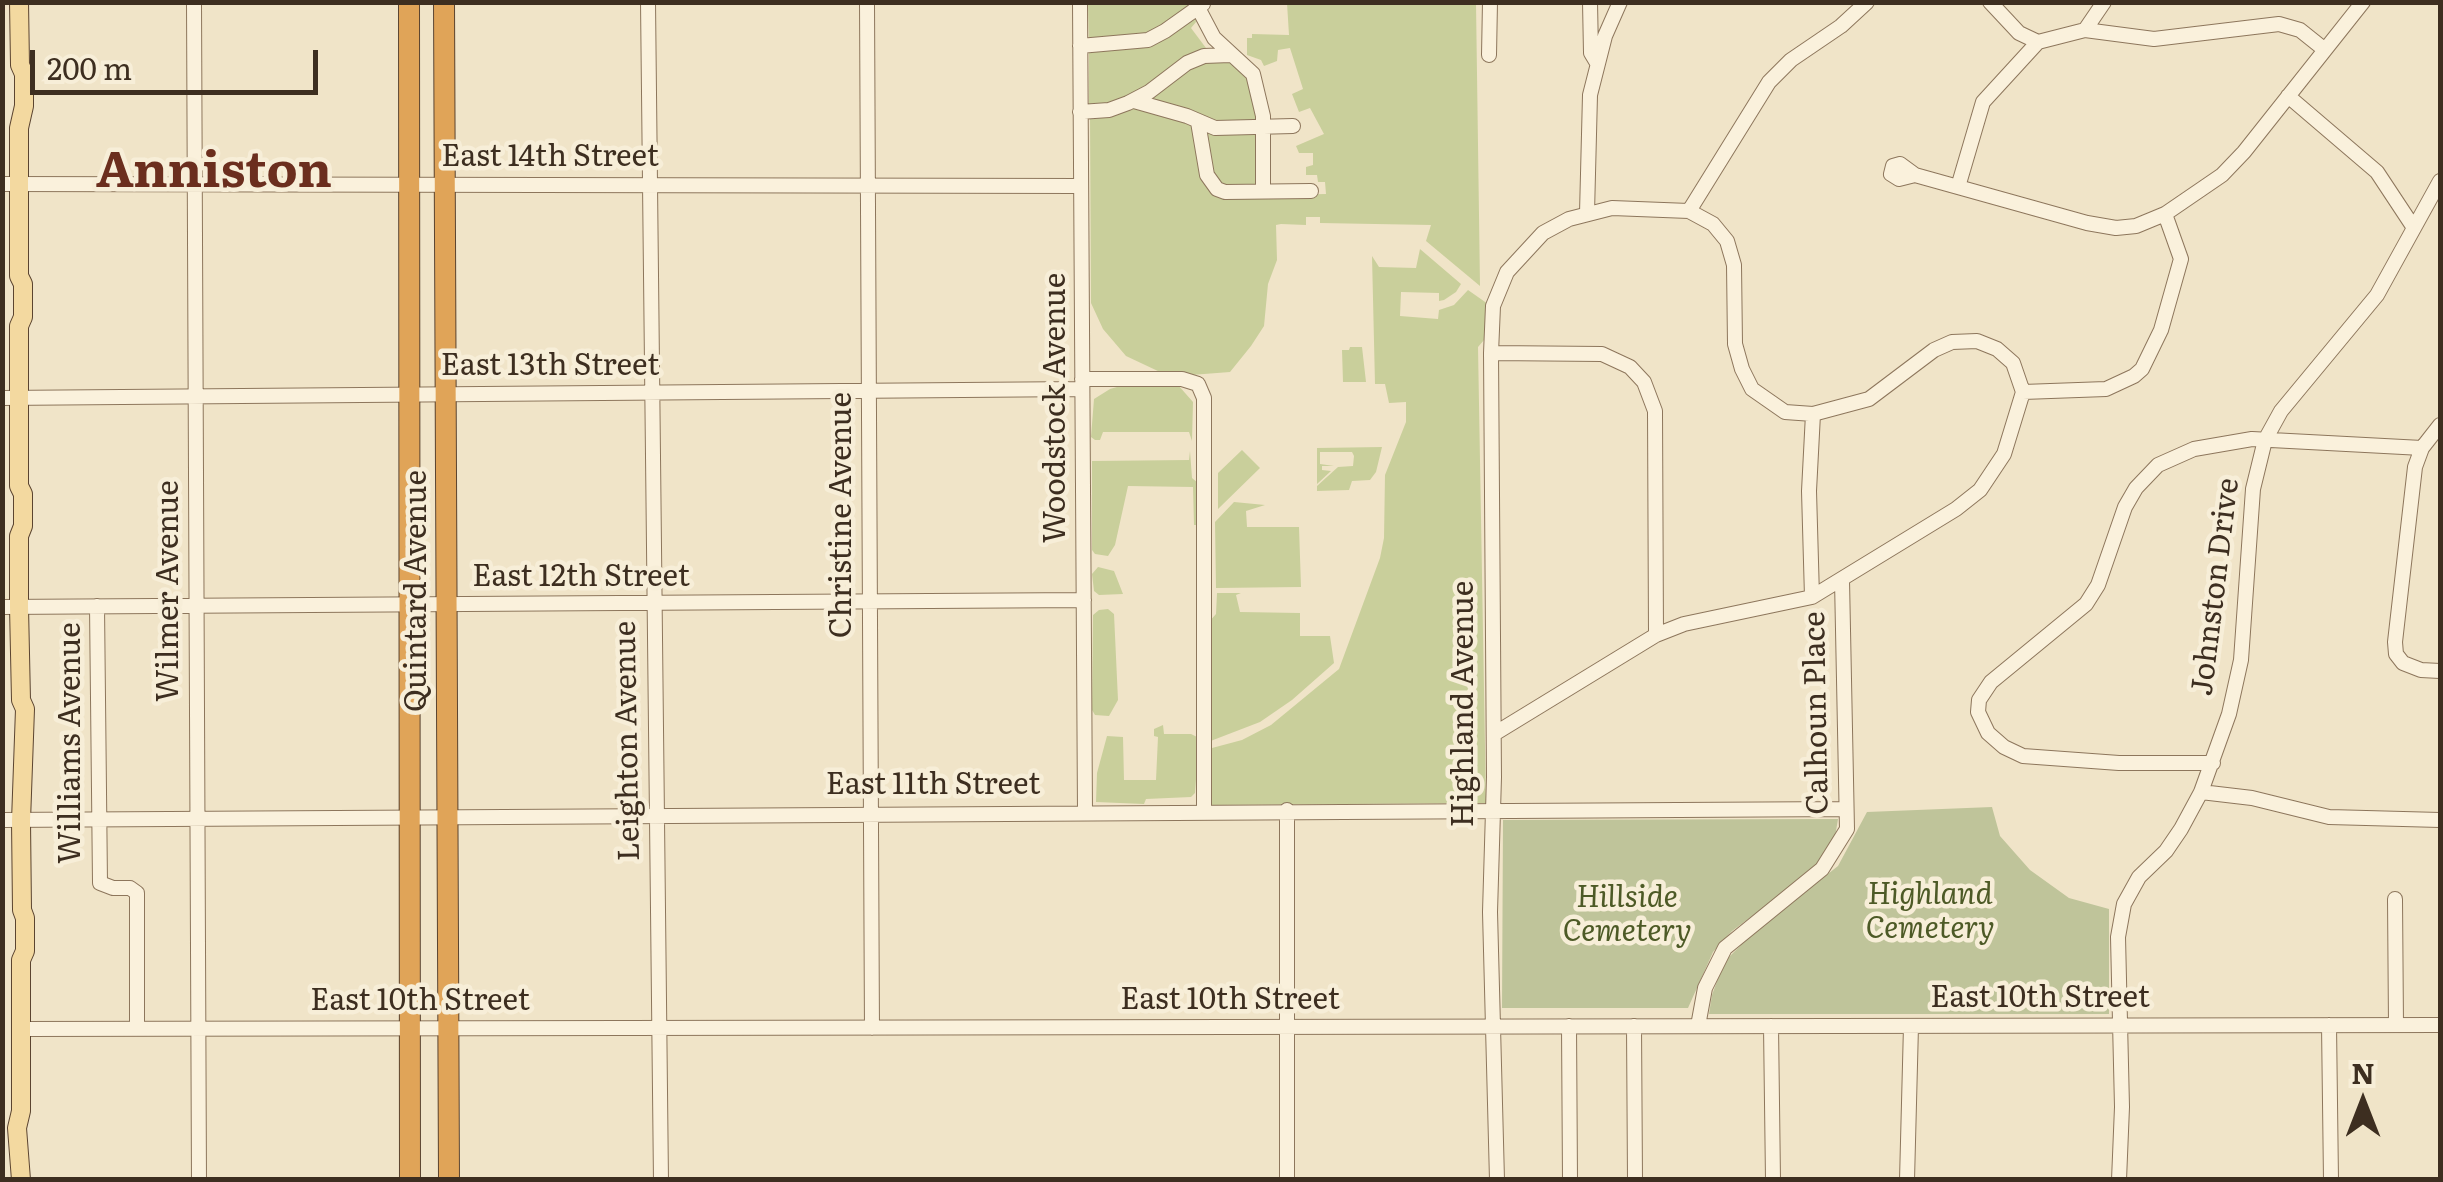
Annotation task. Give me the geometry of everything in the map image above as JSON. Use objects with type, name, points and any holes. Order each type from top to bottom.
[{"type":"highway","name":"Quintard Avenue","points":[[409,2],[410,1180]]},
{"type":"highway","name":"Quintard Avenue","points":[[444,2],[449,1180]]},
{"type":"main road","points":[[18,2],[20,65],[15,104],[20,115],[11,183],[19,276],[14,314],[19,326],[10,398],[19,486],[15,496],[14,524],[19,536],[11,607],[21,700],[16,739],[21,751],[12,820],[25,918],[25,951],[12,1029],[21,1112],[17,1128],[21,1175]]},
{"type":"street","name":"Wilmer Avenue","points":[[194,2],[199,1180]]},
{"type":"street","name":"Leighton Avenue","points":[[648,2],[661,1180]]},
{"type":"street","name":"Christine Avenue","points":[[868,2],[872,1028]]},
{"type":"street","name":"Woodstock Avenue","points":[[1080,2],[1085,812]]},
{"type":"street","points":[[1489,55],[1490,2]]},
{"type":"street","points":[[1590,2],[1591,53],[1598,62]]},
{"type":"street","points":[[1494,734],[1656,635],[1684,624],[1812,597],[1956,509],[1980,490],[2004,454],[2023,392],[2020,374],[2006,355],[1966,340],[1934,350],[1869,399],[1813,414],[1785,412],[1768,403],[1746,381],[1735,344],[1732,252],[1721,232],[1689,211],[1612,208],[1587,214],[1590,95],[1620,2]]},
{"type":"street","points":[[1689,211],[1769,82],[1790,60],[1842,26],[1867,2]]},
{"type":"street","points":[[1990,2],[2019,34],[2038,42]]},
{"type":"street","points":[[2086,30],[2104,2]]},
{"type":"street","points":[[1916,175],[2039,212],[2116,228],[2136,226],[2165,214],[2222,175],[2363,2]]},
{"type":"street","points":[[1080,46],[1148,40],[1199,4],[1214,38],[1253,74],[1264,127],[1263,192]]},
{"type":"street","points":[[1958,187],[1983,102],[2038,42],[2086,30],[2154,39],[2279,24],[2300,30],[2325,50]]},
{"type":"street","points":[[1080,112],[1109,110],[1134,100],[1204,56],[1230,54]]},
{"type":"street","points":[[2288,96],[2376,172],[2414,228]]},
{"type":"street","points":[[1134,100],[1215,128],[1293,126]]},
{"type":"street","points":[[1198,122],[1208,175],[1217,189],[1311,191]]},
{"type":"street","name":"Johnston Drive","points":[[2119,1180],[2122,1108],[2118,936],[2124,904],[2139,877],[2166,851],[2201,792],[2213,763],[2238,676],[2250,520],[2265,440],[2292,396],[2365,313],[2440,181]]},
{"type":"street","name":"East 14th Street","points":[[11,183],[1080,186]]},
{"type":"street","name":"Highland Avenue","points":[[1498,1180],[1490,912],[1494,734],[1491,320],[1507,272],[1534,242],[1560,223],[1587,214]]},
{"type":"street","points":[[2023,392],[2106,389],[2142,369],[2161,330],[2181,259],[2165,214]]},
{"type":"street","points":[[1491,352],[1602,354],[1630,367],[1644,382],[1655,411],[1656,635]]},
{"type":"street","name":"East 13th Street","points":[[10,398],[870,391],[1182,379],[1198,384],[1204,398],[1204,811]]},
{"type":"street","name":"Calhoun Place","points":[[1812,597],[1813,414]]},
{"type":"street","points":[[2440,424],[2422,448],[2415,468],[2395,642],[2396,654],[2403,663],[2421,670],[2440,671]]},
{"type":"street","points":[[2213,763],[2119,763],[2022,756],[2004,748],[1988,734],[1978,712],[1980,700],[1991,682],[2086,604],[2098,585],[2125,507],[2150,471],[2176,455],[2234,440],[2422,448]]},
{"type":"street","name":"Calhoun Place","points":[[1698,1026],[1704,988],[1725,948],[1822,870],[1847,829],[1842,580]]},
{"type":"street","name":"East 12th Street","points":[[11,607],[1084,600]]},
{"type":"street","name":"Williams Avenue","points":[[97,606],[100,883],[130,888],[137,893],[137,1029]]},
{"type":"street","points":[[2201,792],[2252,798],[2329,817],[2440,820]]},
{"type":"street","name":"East 11th Street","points":[[12,820],[1846,808]]},
{"type":"street","points":[[1286,810],[1288,1180]]},
{"type":"street","points":[[2394,899],[2396,1025]]},
{"type":"street","points":[[2329,1025],[2331,1180]]},
{"type":"street","name":"East 10th Street","points":[[12,1029],[2440,1025]]},
{"type":"street","points":[[1568,1026],[1570,1180]]},
{"type":"street","points":[[1634,1026],[1634,1180]]},
{"type":"street","points":[[1771,1026],[1772,1180]]},
{"type":"street","points":[[1907,1180],[1910,1026]]},
{"type":"green space","points":[[1192,2],[1193,6],[1147,36],[1089,43],[1088,3]]},
{"type":"green space","points":[[1287,3],[1476,3],[1480,286],[1426,241],[1431,225],[1320,223],[1320,217],[1306,217],[1306,225],[1276,225],[1277,260],[1268,284],[1264,326],[1251,346],[1230,372],[1160,372],[1126,356],[1103,329],[1091,303],[1090,115],[1133,106],[1191,122],[1200,160],[1229,196],[1326,194],[1325,182],[1318,182],[1317,175],[1306,175],[1306,167],[1313,165],[1313,153],[1299,153],[1296,146],[1324,134],[1310,108],[1299,112],[1292,94],[1303,89],[1290,48],[1278,50],[1277,61],[1264,66],[1261,60],[1247,55],[1247,38],[1252,38],[1252,34],[1289,35]]},
{"type":"green space","points":[[1195,16],[1191,28],[1206,48],[1216,49],[1124,101],[1089,107],[1089,53]]},
{"type":"green space","points":[[1204,60],[1226,61],[1246,73],[1257,115],[1253,124],[1222,126],[1144,100]]},
{"type":"green space","points":[[1257,133],[1258,187],[1225,188],[1213,178],[1205,134]]},
{"type":"green space","points":[[1420,249],[1461,284],[1456,292],[1439,301],[1439,293],[1401,292],[1400,316],[1438,319],[1439,310],[1454,305],[1468,290],[1488,304],[1484,340],[1478,347],[1486,803],[1209,805],[1207,755],[1212,748],[1242,740],[1271,725],[1339,669],[1380,558],[1385,475],[1406,422],[1406,402],[1389,403],[1385,384],[1375,384],[1372,256],[1379,267],[1416,268]]},
{"type":"green space","points":[[1362,347],[1366,382],[1343,382],[1342,350]]},
{"type":"green space","points":[[1124,385],[1178,385],[1193,402],[1192,441],[1189,432],[1103,432],[1100,440],[1091,437],[1094,399]]},
{"type":"green space","points":[[1382,447],[1370,480],[1352,481],[1349,490],[1317,491],[1317,486],[1338,467],[1353,466],[1354,456],[1352,452],[1320,452],[1320,464],[1334,466],[1322,466],[1322,470],[1331,471],[1317,484],[1317,448]]},
{"type":"green space","points":[[1242,450],[1260,468],[1218,509],[1218,473]]},
{"type":"green space","points":[[1190,451],[1192,478],[1198,483],[1198,525],[1194,525],[1193,487],[1128,486],[1115,545],[1108,556],[1095,554],[1092,461],[1189,460]]},
{"type":"green space","points":[[1234,502],[1265,505],[1246,511],[1247,527],[1299,527],[1301,587],[1216,588],[1215,522]]},
{"type":"green space","points":[[1098,567],[1114,571],[1123,594],[1099,595],[1094,591],[1092,574]]},
{"type":"green space","points":[[1217,593],[1241,593],[1236,595],[1240,612],[1300,613],[1300,636],[1330,636],[1334,663],[1260,722],[1208,742],[1208,623],[1216,614]]},
{"type":"green space","points":[[1108,609],[1114,614],[1118,700],[1109,716],[1095,715],[1092,710],[1093,615]]},
{"type":"green space","points":[[1163,725],[1164,734],[1191,734],[1199,738],[1195,793],[1191,797],[1146,799],[1144,804],[1096,802],[1097,773],[1107,736],[1123,737],[1124,780],[1156,780],[1158,737],[1154,736],[1154,729]]},
{"type":"green space","name":"Highland Cemetery","points":[[1992,807],[2000,836],[2030,870],[2069,898],[2109,909],[2109,1014],[1709,1014],[1724,962],[1754,932],[1838,866],[1867,812]]},
{"type":"green space","name":"Hillside Cemetery","points":[[1838,819],[1835,837],[1822,860],[1732,931],[1713,952],[1688,1008],[1502,1008],[1503,820]]},
{"type":"district","name":"Anniston","points":[[214,172]]}]
